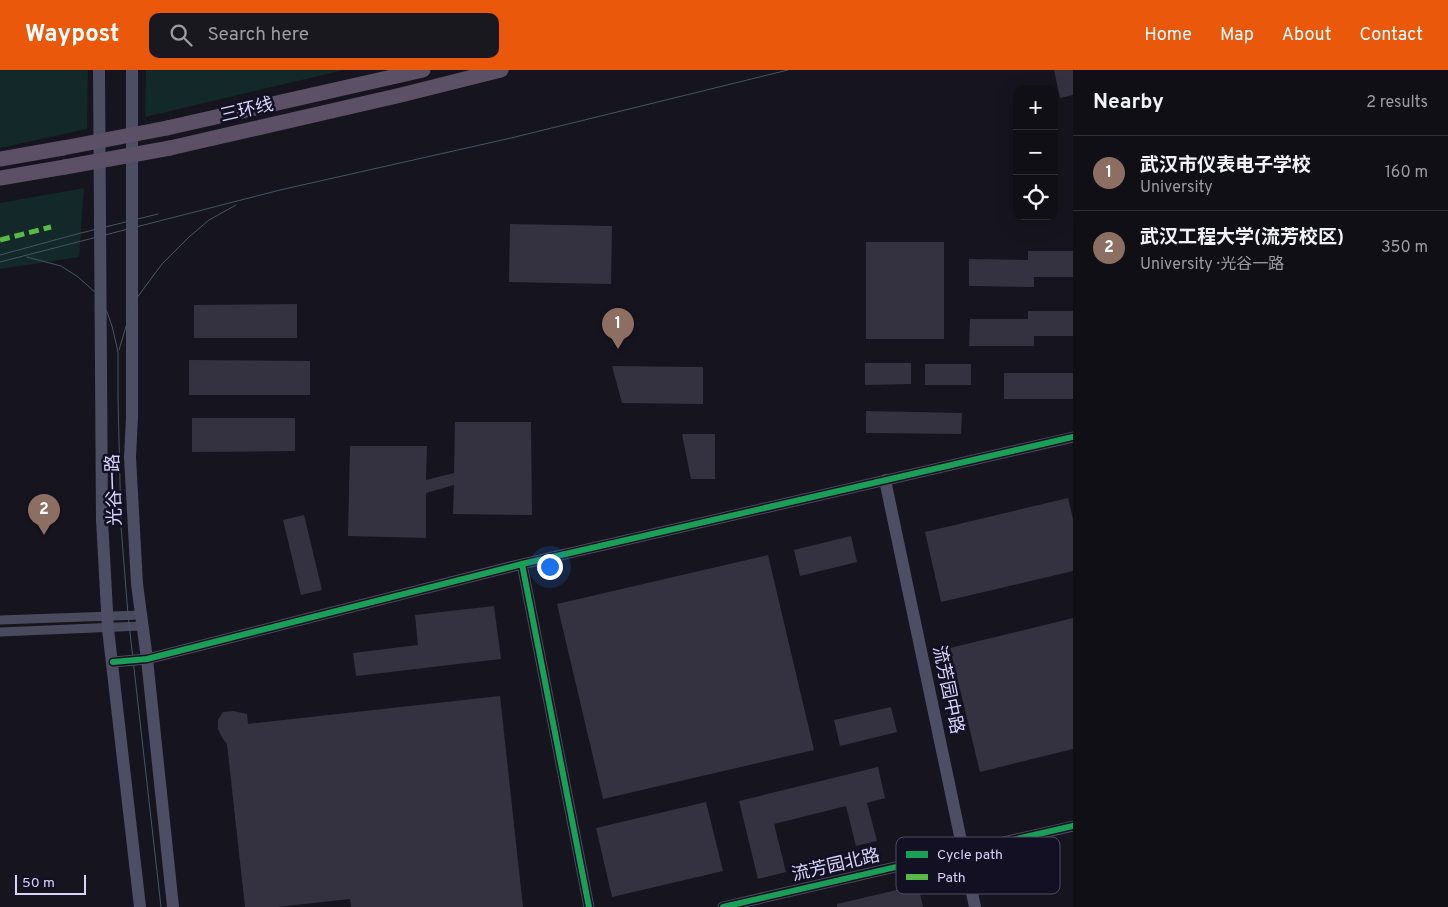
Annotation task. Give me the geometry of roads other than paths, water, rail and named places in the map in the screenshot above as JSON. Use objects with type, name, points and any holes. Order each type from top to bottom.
[{"type":"highway","name":"三环线","points":[[0,159],[166,128],[423,70]]},
{"type":"highway","name":"三环线","points":[[0,178],[170,148],[501,70]]},
{"type":"main road","name":"光谷一路","points":[[98,70],[102,520],[108,622],[140,907]]},
{"type":"main road","name":"光谷一路","points":[[132,70],[132,417],[130,457],[137,584],[147,659],[173,907]]},
{"type":"main road","name":"流芳园中路","points":[[885,480],[961,837]]},
{"type":"main road","name":"流芳园中路","points":[[972,894],[975,907]]},
{"type":"street","points":[[113,662],[147,659],[522,564],[1073,438]]},
{"type":"street","points":[[522,564],[589,907]]},
{"type":"street","points":[[0,620],[141,621]]},
{"type":"street","points":[[0,632],[108,622],[141,621]]},
{"type":"street","name":"流芳园北路","points":[[1027,837],[1073,826]]},
{"type":"street","name":"流芳园北路","points":[[723,907],[896,868]]},
{"type":"tram line","points":[[0,262],[280,190],[511,138],[788,70]]},
{"type":"tram line","points":[[119,350],[133,303],[162,264],[209,220],[236,205]]},
{"type":"tram line","points":[[0,255],[158,214]]},
{"type":"tram line","points":[[27,257],[61,266],[78,277],[96,293],[107,312],[118,352],[121,526],[128,615],[161,907]]},
{"type":"place","name":"武汉市仪表电子学校","points":[[618,349]]},
{"type":"place","name":"武汉工程大学(流芳校区)","points":[[44,535]]}]
